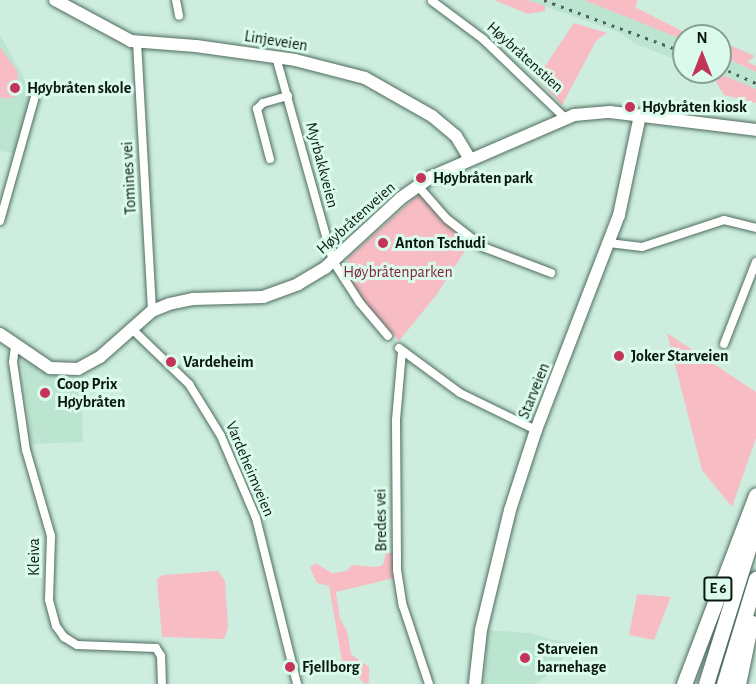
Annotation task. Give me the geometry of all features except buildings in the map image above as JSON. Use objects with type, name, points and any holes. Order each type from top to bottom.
[{"type":"highway","name":"E 6","points":[[684,684],[756,495]]},
{"type":"highway","name":"E 6","points":[[706,684],[756,523]]},
{"type":"highway","name":"E 6","points":[[724,684],[756,579]]},
{"type":"highway","name":"E 6","points":[[738,684],[756,598]]},
{"type":"street","name":"Linjeveien","points":[[55,0],[137,42],[276,57],[339,70],[393,90],[451,131],[470,159]]},
{"type":"street","points":[[176,0],[179,16]]},
{"type":"street","name":"Høybråtenstien","points":[[432,1],[483,39],[565,118]]},
{"type":"street","name":"Tomines vei","points":[[137,42],[152,312]]},
{"type":"street","name":"Myrbakkveien","points":[[276,57],[333,261],[360,303],[388,336]]},
{"type":"street","points":[[0,221],[36,93]]},
{"type":"street","points":[[270,159],[257,109],[263,103],[288,96]]},
{"type":"street","name":"Høybråtenveien","points":[[0,334],[50,368],[71,370],[100,357],[152,312],[186,299],[271,295],[308,279],[333,261],[418,186],[470,159],[565,118],[590,112],[640,115],[756,130]]},
{"type":"street","name":"Starveien","points":[[475,684],[478,646],[496,560],[536,430],[609,243],[627,189],[640,115]]},
{"type":"street","points":[[418,186],[447,219],[483,247],[551,273]]},
{"type":"street","points":[[609,243],[642,247],[724,220],[756,228]]},
{"type":"street","points":[[724,344],[756,262]]},
{"type":"street","name":"Vardeheimveien","points":[[131,328],[189,384],[221,436],[256,518],[297,684]]},
{"type":"street","name":"Kleiva","points":[[15,346],[13,362],[26,450],[51,536],[49,600],[56,626],[64,637],[77,645],[156,648],[161,656],[162,684]]},
{"type":"street","name":"Bredes vei","points":[[429,684],[403,606],[397,570],[396,431],[400,349],[460,393],[536,430]]},
{"type":"shaded area","points":[[527,0],[584,0],[642,23],[672,35],[672,58],[634,43],[621,33]]},
{"type":"shaded area","name":"Høybråten skole","points":[[0,35],[33,95],[14,153],[0,151]]},
{"type":"shaded area","points":[[732,61],[756,72],[756,89],[732,79]]},
{"type":"shaded area","points":[[22,361],[69,379],[82,393],[83,442],[32,444]]},
{"type":"shaded area","name":"Starveien barnehage","points":[[488,630],[528,633],[572,644],[557,668],[536,684],[484,684]]},
{"type":"green space","points":[[494,0],[527,0],[545,6],[545,11],[528,14]]},
{"type":"green space","points":[[584,0],[638,0],[635,7],[672,26],[672,35]]},
{"type":"green space","points":[[574,23],[607,33],[596,41],[562,105],[537,78]]},
{"type":"green space","points":[[732,46],[755,56],[747,62],[756,66],[756,72],[732,61]]},
{"type":"green space","points":[[0,47],[18,72],[17,96],[8,99],[0,97]]},
{"type":"green space","points":[[732,79],[756,89],[756,103],[724,95],[717,84],[732,84]]},
{"type":"green space","name":"Høybråtenparken","points":[[419,194],[470,243],[437,294],[399,341],[369,309],[346,273],[346,265],[349,257]]},
{"type":"green space","points":[[667,333],[756,392],[756,438],[732,507],[702,470]]},
{"type":"green space","points":[[386,552],[394,553],[394,578],[336,592],[340,619],[347,631],[351,654],[369,667],[369,682],[365,684],[342,661],[329,586],[317,583],[310,568],[315,563],[332,573],[347,571],[352,565],[375,567],[383,565]]},
{"type":"green space","points":[[218,571],[225,581],[228,628],[224,639],[162,637],[157,579],[163,575]]},
{"type":"green space","points":[[637,594],[671,597],[654,640],[629,635]]},
{"type":"railway","points":[[544,0],[672,48]]},
{"type":"railway","points":[[732,72],[756,83]]},
{"type":"place","name":"Høybråten skole","points":[[15,88]]},
{"type":"place","name":"Høybråten kiosk","points":[[630,107]]},
{"type":"place","name":"Høybråten park","points":[[421,178]]},
{"type":"place","name":"Anton Tschudi","points":[[383,243]]},
{"type":"place","name":"Joker Starveien","points":[[619,356]]},
{"type":"place","name":"Vardeheim","points":[[171,362]]},
{"type":"place","name":"Coop Prix Høybråten","points":[[45,393]]},
{"type":"place","name":"Starveien barnehage","points":[[525,658]]},
{"type":"place","name":"Fjellborg","points":[[290,667]]}]
